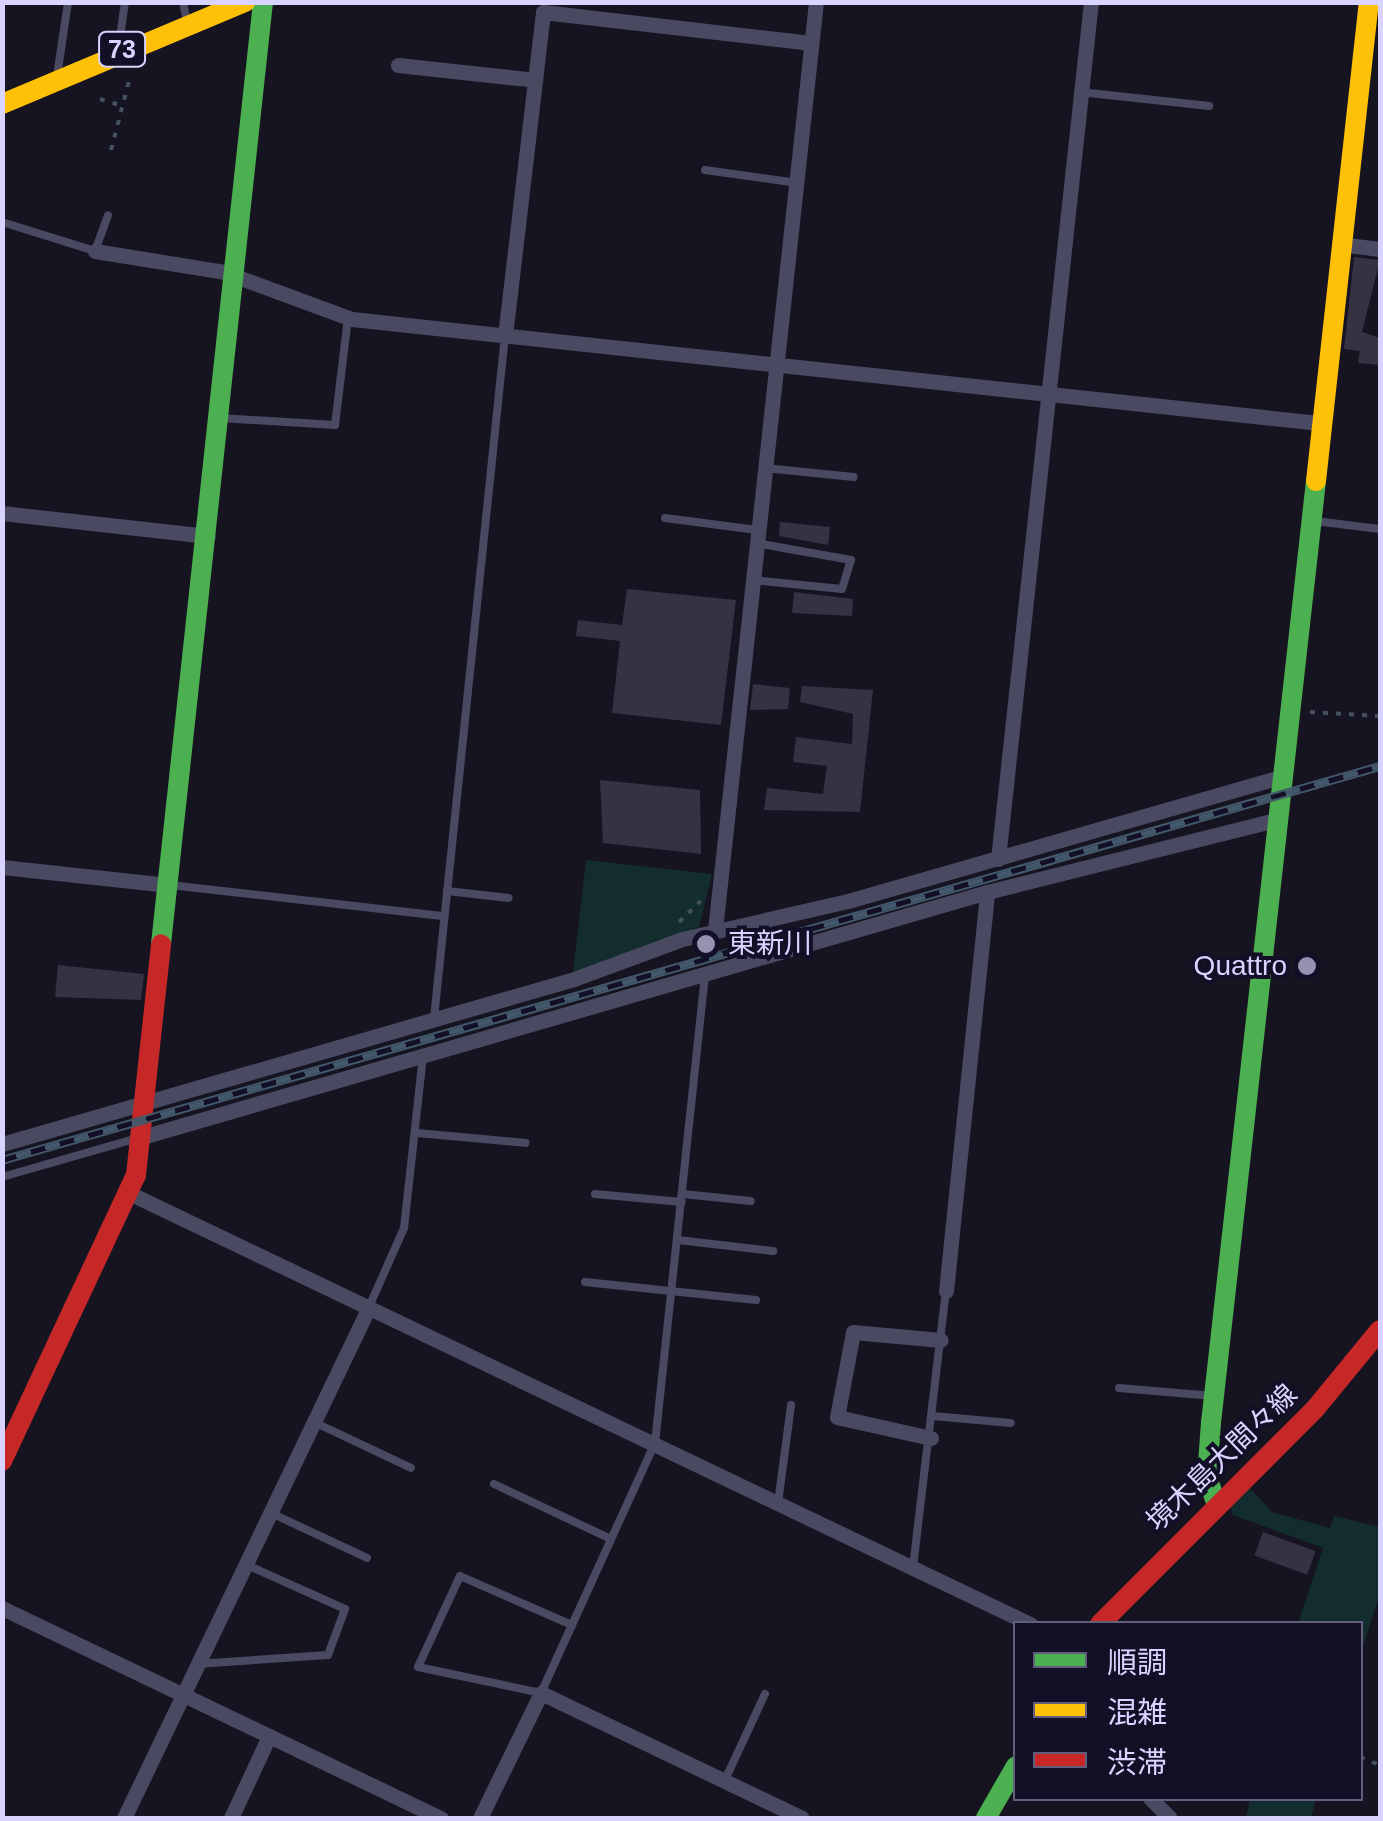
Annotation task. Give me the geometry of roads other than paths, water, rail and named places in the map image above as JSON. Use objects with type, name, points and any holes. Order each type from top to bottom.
[{"type":"street","name":"73","points":[[2,104],[118,51],[185,13],[246,2]]},
{"type":"street","points":[[2,1461],[131,1194],[142,1137],[263,2]]},
{"type":"street","points":[[716,930],[816,2]]},
{"type":"street","points":[[998,859],[1045,395],[1091,2]]},
{"type":"street","points":[[1216,1502],[1207,1477],[1214,1396],[1287,710],[1369,2]]},
{"type":"street","points":[[505,336],[543,7],[812,43]]},
{"type":"street","points":[[398,65],[534,80]]},
{"type":"street","points":[[1339,244],[1380,250]]},
{"type":"street","points":[[94,252],[236,276],[348,318],[1319,423]]},
{"type":"street","points":[[2,513],[208,536]]},
{"type":"street","points":[[2,1144],[434,1019],[716,930],[998,859],[1280,777]]},
{"type":"street","points":[[142,1137],[987,892],[1275,820]]},
{"type":"street","points":[[2,867],[168,885]]},
{"type":"street","points":[[946,1291],[987,892]]},
{"type":"street","points":[[131,1194],[1024,1621]]},
{"type":"street","points":[[124,1818],[368,1307]]},
{"type":"street","name":"境木島大間々線","points":[[1103,1621],[1216,1502],[1315,1409],[1380,1330]]},
{"type":"street","points":[[930,1438],[837,1417],[853,1332],[941,1340]]},
{"type":"street","points":[[2,1608],[441,1818]]},
{"type":"street","points":[[480,1818],[541,1693],[802,1818]]},
{"type":"street","points":[[231,1818],[270,1736]]},
{"type":"street","points":[[986,1818],[1013,1771]]},
{"type":"lane","points":[[57,76],[68,2]]},
{"type":"lane","points":[[118,51],[124,2]]},
{"type":"lane","points":[[1080,92],[1209,106]]},
{"type":"lane","points":[[704,170],[798,182]]},
{"type":"lane","points":[[2,222],[94,252],[108,214]]},
{"type":"lane","points":[[220,418],[335,426],[348,318]]},
{"type":"lane","points":[[434,1019],[505,336]]},
{"type":"lane","points":[[766,468],[854,477]]},
{"type":"lane","points":[[665,518],[852,560],[842,588],[752,579]]},
{"type":"lane","points":[[1310,521],[1380,529]]},
{"type":"lane","points":[[168,885],[444,916]]},
{"type":"lane","points":[[446,891],[509,898]]},
{"type":"lane","points":[[572,1626],[460,1576],[418,1667],[541,1693],[572,1626],[611,1538],[655,1443],[705,974]]},
{"type":"lane","points":[[368,1307],[404,1228],[423,1055]]},
{"type":"lane","points":[[416,1134],[526,1144]]},
{"type":"lane","points":[[2,1177],[142,1137]]},
{"type":"lane","points":[[595,1194],[751,1202]]},
{"type":"lane","points":[[678,1240],[773,1251]]},
{"type":"lane","points":[[585,1282],[756,1300]]},
{"type":"lane","points":[[913,1568],[946,1291]]},
{"type":"lane","points":[[1119,1388],[1214,1396]]},
{"type":"lane","points":[[778,1503],[791,1405]]},
{"type":"lane","points":[[933,1416],[1011,1423]]},
{"type":"lane","points":[[314,1422],[410,1468]]},
{"type":"lane","points":[[494,1484],[611,1538]]},
{"type":"lane","points":[[270,1512],[367,1558]]},
{"type":"lane","points":[[197,1664],[328,1655],[345,1609],[245,1564]]},
{"type":"lane","points":[[724,1781],[765,1694]]},
{"type":"railway","points":[[2,1160],[1380,766]]},
{"type":"place","name":"東新川","points":[[706,944]]},
{"type":"place","name":"Quattro","points":[[1307,966]]}]
